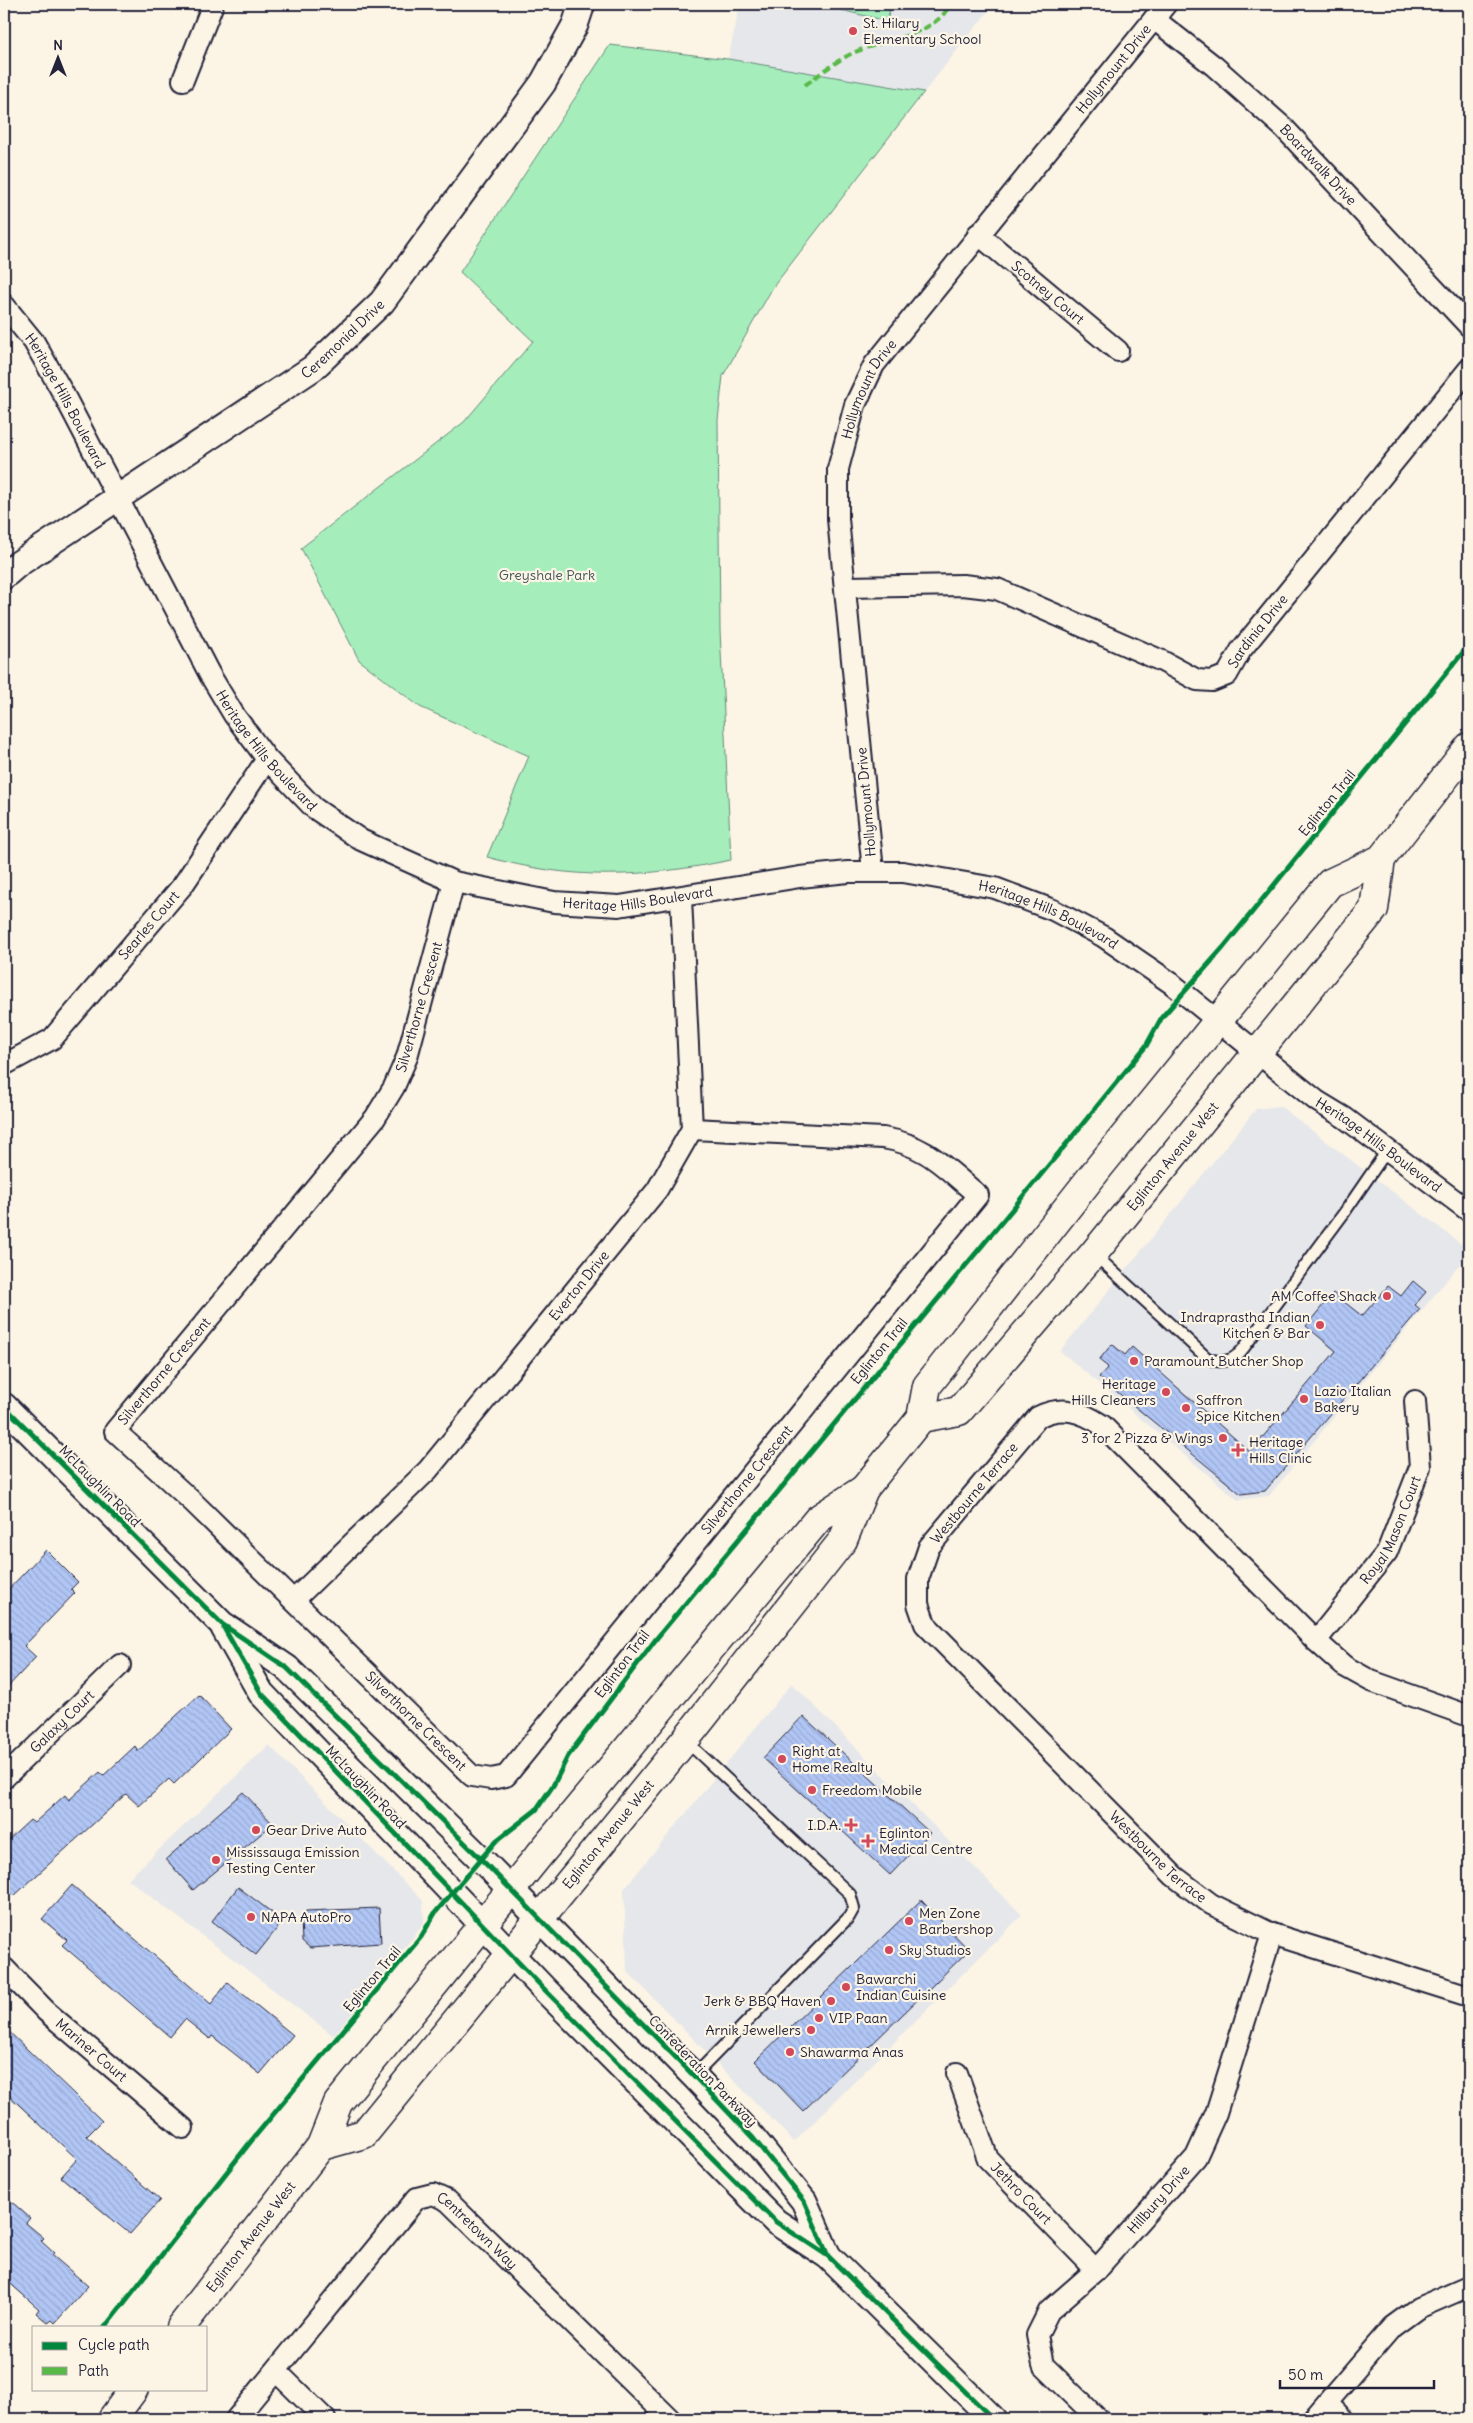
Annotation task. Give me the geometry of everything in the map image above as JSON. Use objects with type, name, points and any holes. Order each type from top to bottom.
[{"type":"main road","name":"Eglinton Avenue West","points":[[321,2146],[364,2134],[685,1740],[843,1540],[864,1489],[921,1418],[927,1386],[1100,1166],[1330,882],[1381,859],[1469,747]]},
{"type":"main road","name":"Eglinton Avenue West","points":[[921,1418],[959,1411],[1094,1253],[1374,909],[1381,859]]},
{"type":"main road","name":"Eglinton Avenue West","points":[[182,2326],[321,2146],[338,2102],[482,1925],[818,1519],[864,1489]]},
{"type":"main road","points":[[112,2419],[133,2390]]},
{"type":"street","points":[[183,80],[213,4]]},
{"type":"street","name":"Ceremonial Drive","points":[[4,576],[117,498],[313,368],[382,302],[543,83],[575,25],[582,4]]},
{"type":"street","name":"Hollymount Drive","points":[[873,871],[838,519],[838,469],[855,405],[874,365],[1160,11]]},
{"type":"street","name":"Boardwalk Drive","points":[[1160,11],[1214,66],[1284,128],[1469,326]]},
{"type":"street","name":"Scotney Court","points":[[978,234],[1118,351]]},
{"type":"street","name":"Heritage Hills Boulevard","points":[[4,305],[34,342],[210,675],[234,715],[267,759],[314,808],[361,840],[454,882],[554,902],[619,906],[680,898],[800,877],[873,871],[903,872],[975,883],[1026,899],[1053,910],[1104,937],[1171,983],[1317,1101],[1345,1118],[1388,1149],[1469,1211]]},
{"type":"street","name":"Sardinia Drive","points":[[846,587],[963,585],[997,589],[1162,661],[1197,680],[1212,681],[1227,675],[1241,650],[1469,369]]},
{"type":"street","name":"Searles Court","points":[[4,1065],[52,1039],[183,885],[267,759]]},
{"type":"street","name":"Silverthorne Crescent","points":[[454,882],[407,1057],[390,1095],[375,1118],[115,1431],[194,1503],[472,1776],[491,1779],[506,1776],[978,1196],[926,1151],[905,1142],[883,1138],[692,1129]]},
{"type":"street","points":[[680,898],[692,1129]]},
{"type":"street","name":"Everton Drive","points":[[294,1600],[428,1470],[657,1190],[692,1129]]},
{"type":"street","name":"Royal Mason Court","points":[[1316,1642],[1387,1552],[1420,1467],[1415,1401]]},
{"type":"street","name":"McLaughlin Road","points":[[4,1406],[222,1624],[286,1668],[539,1918]]},
{"type":"street","name":"Westbourne Terrace","points":[[1469,1716],[1371,1682],[1344,1666],[1316,1642],[1102,1425],[1080,1412],[1069,1410],[1052,1411],[1038,1417],[929,1547],[918,1579],[918,1604],[925,1624],[1134,1838],[1174,1876],[1211,1904],[1272,1934],[1469,1996]]},
{"type":"street","name":"McLaughlin Road","points":[[222,1624],[261,1693],[510,1954]]},
{"type":"street","name":"Galaxy Court","points":[[4,1778],[120,1665]]},
{"type":"street","name":"Confederation Parkway","points":[[539,1918],[753,2138],[804,2201],[828,2256]]},
{"type":"street","name":"Hillbury Drive","points":[[1098,2419],[1043,2365],[1037,2335],[1049,2311],[1096,2270],[1196,2157],[1216,2113],[1272,1934]]},
{"type":"street","name":"Confederation Parkway","points":[[510,1954],[776,2222],[828,2256],[993,2419]]},
{"type":"street","name":"Mariner Court","points":[[4,1968],[47,2012],[183,2128]]},
{"type":"street","name":"Jethro Court","points":[[957,2074],[988,2159],[1096,2270]]},
{"type":"street","name":"Centretown Way","points":[[236,2419],[416,2198],[433,2194],[448,2201],[670,2419]]},
{"type":"street","points":[[1313,2419],[1328,2404],[1392,2327],[1418,2308],[1469,2286]]},
{"type":"street","points":[[276,2371],[325,2419]]},
{"type":"street","points":[[1328,2404],[1343,2419]]},
{"type":"lane","points":[[1094,1253],[1207,1358],[1227,1361],[1234,1359],[1344,1213],[1388,1149]]},
{"type":"lane","points":[[685,1740],[850,1894],[854,1908],[824,1944],[694,2076]]},
{"type":"shaded area","name":"St. Hilary Elementary School","points":[[740,4],[994,4],[924,92],[728,59]]},
{"type":"shaded area","points":[[1280,1106],[1469,1250],[1469,1253],[1269,1496],[1238,1500],[1060,1351],[1256,1109]]},
{"type":"shaded area","points":[[792,1683],[1022,1915],[794,2142],[627,1971],[624,1889]]},
{"type":"shaded area","points":[[269,1745],[423,1901],[424,1923],[335,2037],[128,1879]]},
{"type":"green space","points":[[815,4],[900,4],[900,7],[891,5],[887,21]]},
{"type":"green space","name":"Greyshale Park","points":[[610,45],[728,59],[924,92],[773,287],[723,376],[718,420],[720,630],[731,860],[668,870],[609,874],[549,870],[487,857],[529,756],[420,707],[359,660],[301,548],[464,422],[533,341],[460,272]]},
{"type":"building","points":[[1413,1281],[1426,1292],[1415,1305],[1420,1309],[1265,1491],[1241,1494],[1099,1377],[1108,1367],[1099,1360],[1112,1344],[1125,1355],[1132,1347],[1250,1452],[1336,1351],[1306,1326],[1333,1293],[1362,1316],[1388,1286],[1401,1296]]},
{"type":"building","points":[[46,1550],[78,1582],[71,1589],[75,1593],[24,1646],[36,1657],[4,1691],[4,1594]]},
{"type":"building","points":[[199,1695],[231,1729],[174,1784],[169,1779],[139,1806],[126,1794],[14,1896],[4,1885],[4,1844],[30,1820],[34,1823],[65,1795],[69,1800],[100,1772],[103,1776],[135,1746],[138,1751]]},
{"type":"building","points":[[803,1716],[930,1833],[890,1875],[763,1758]]},
{"type":"building","points":[[243,1792],[273,1824],[193,1890],[166,1859]]},
{"type":"building","points":[[72,1885],[211,2004],[228,1982],[293,2035],[260,2074],[212,2036],[210,2039],[185,2019],[170,2037],[62,1945],[67,1940],[42,1919]]},
{"type":"building","points":[[238,1887],[283,1921],[256,1955],[212,1921]]},
{"type":"building","points":[[921,1900],[969,1950],[803,2111],[755,2061]]},
{"type":"building","points":[[379,1908],[381,1943],[310,1948],[302,1941],[301,1919],[306,1911]]},
{"type":"building","points":[[4,2027],[102,2121],[87,2136],[160,2200],[130,2234],[61,2177],[77,2159],[4,2091]]},
{"type":"building","points":[[4,2195],[30,2218],[26,2223],[44,2238],[41,2241],[54,2253],[52,2255],[88,2286],[55,2323],[52,2320],[48,2323],[36,2313],[39,2309],[4,2278]]},
{"type":"marked path","points":[[805,85],[853,53],[921,30],[943,15],[950,4]]},
{"type":"cycle path","name":"Eglinton Trail","points":[[106,2326],[252,2140],[421,1937],[435,1913],[496,1841],[536,1810],[554,1784],[568,1756],[656,1639],[1063,1148],[1146,1046],[1162,1017],[1223,948],[1469,645]]},
{"type":"cycle path","points":[[4,1406],[222,1624],[287,1668],[476,1854],[694,2076],[753,2138],[804,2201],[828,2256]]},
{"type":"cycle path","points":[[224,1628],[261,1693],[546,1991],[776,2222],[828,2256],[993,2419]]},
{"type":"place","name":"St. Hilary Elementary School","points":[[853,31]]},
{"type":"place","name":"AM Coffee Shack","points":[[1387,1296]]},
{"type":"place","name":"Indraprastha Indian Kitchen & Bar","points":[[1320,1325]]},
{"type":"place","name":"Paramount Butcher Shop","points":[[1134,1361]]},
{"type":"place","name":"Heritage Hills Cleaners","points":[[1166,1392]]},
{"type":"place","name":"Lazio Italian Bakery","points":[[1304,1399]]},
{"type":"place","name":"Saffron Spice Kitchen","points":[[1186,1408]]},
{"type":"place","name":"3 for 2 Pizza & Wings","points":[[1223,1438]]},
{"type":"place","name":"Heritage Hills Clinic","points":[[1238,1450]]},
{"type":"place","name":"Right at Home Realty","points":[[782,1759]]},
{"type":"place","name":"Freedom Mobile","points":[[812,1790]]},
{"type":"place","name":"I.D.A.","points":[[851,1825]]},
{"type":"place","name":"Gear Drive Auto","points":[[256,1830]]},
{"type":"place","name":"Eglinton Medical Centre","points":[[868,1841]]},
{"type":"place","name":"Mississauga Emission Testing Center","points":[[216,1860]]},
{"type":"place","name":"NAPA AutoPro","points":[[251,1917]]},
{"type":"place","name":"Men Zone Barbershop","points":[[909,1921]]},
{"type":"place","name":"Sky Studios","points":[[889,1950]]},
{"type":"place","name":"Bawarchi Indian Cuisine","points":[[846,1987]]},
{"type":"place","name":"Jerk & BBQ Haven","points":[[831,2001]]},
{"type":"place","name":"VIP Paan","points":[[819,2018]]},
{"type":"place","name":"Arnik Jewellers","points":[[811,2030]]},
{"type":"place","name":"Shawarma Anas","points":[[790,2052]]}]
